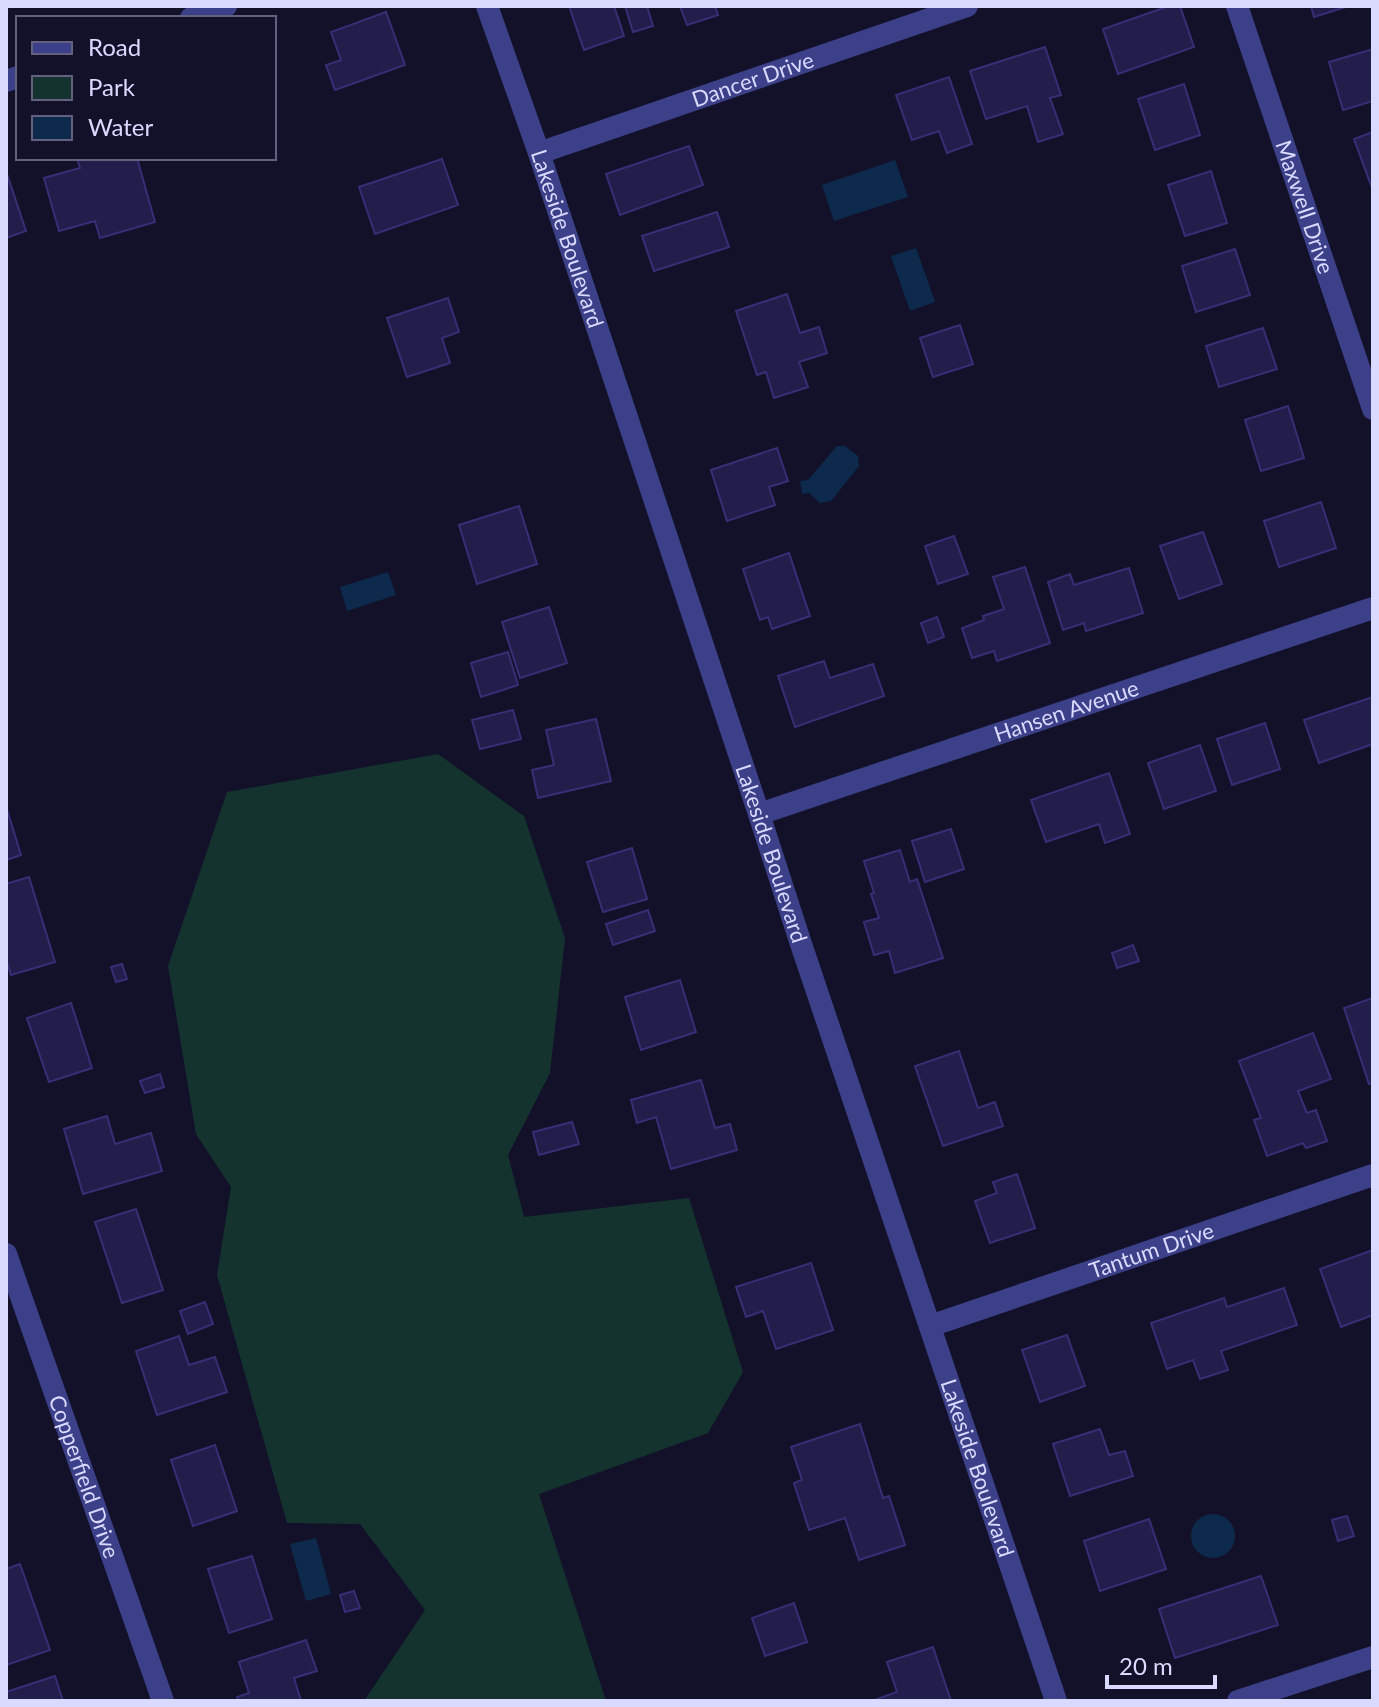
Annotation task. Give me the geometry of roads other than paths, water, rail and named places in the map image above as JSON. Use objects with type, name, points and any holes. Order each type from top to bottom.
[{"type":"street","points":[[197,16],[226,6]]},
{"type":"street","name":"Lakeside Boulevard","points":[[487,6],[539,153],[1056,1701]]},
{"type":"street","name":"Dancer Drive","points":[[539,153],[967,6]]},
{"type":"street","name":"Maxwell Drive","points":[[1237,6],[1373,409]]},
{"type":"street","name":"Hansen Avenue","points":[[759,814],[1373,608]]},
{"type":"street","name":"Tantum Drive","points":[[930,1326],[1373,1175]]},
{"type":"street","name":"Copperfield Drive","points":[[6,1254],[163,1701]]},
{"type":"street","points":[[1238,1701],[1373,1657]]},
{"type":"water","points":[[895,160],[908,197],[834,221],[822,185]]},
{"type":"water","points":[[916,248],[935,302],[910,311],[891,256]]},
{"type":"water","points":[[837,446],[845,446],[858,456],[859,466],[831,501],[820,503],[809,493],[802,494],[800,481],[808,480]]},
{"type":"water","points":[[388,572],[396,595],[347,611],[340,587]]},
{"type":"water","points":[[1213,1514],[1229,1520],[1235,1536],[1229,1552],[1213,1558],[1197,1552],[1191,1536],[1197,1520]]},
{"type":"water","points":[[316,1538],[331,1594],[306,1601],[290,1544]]}]
